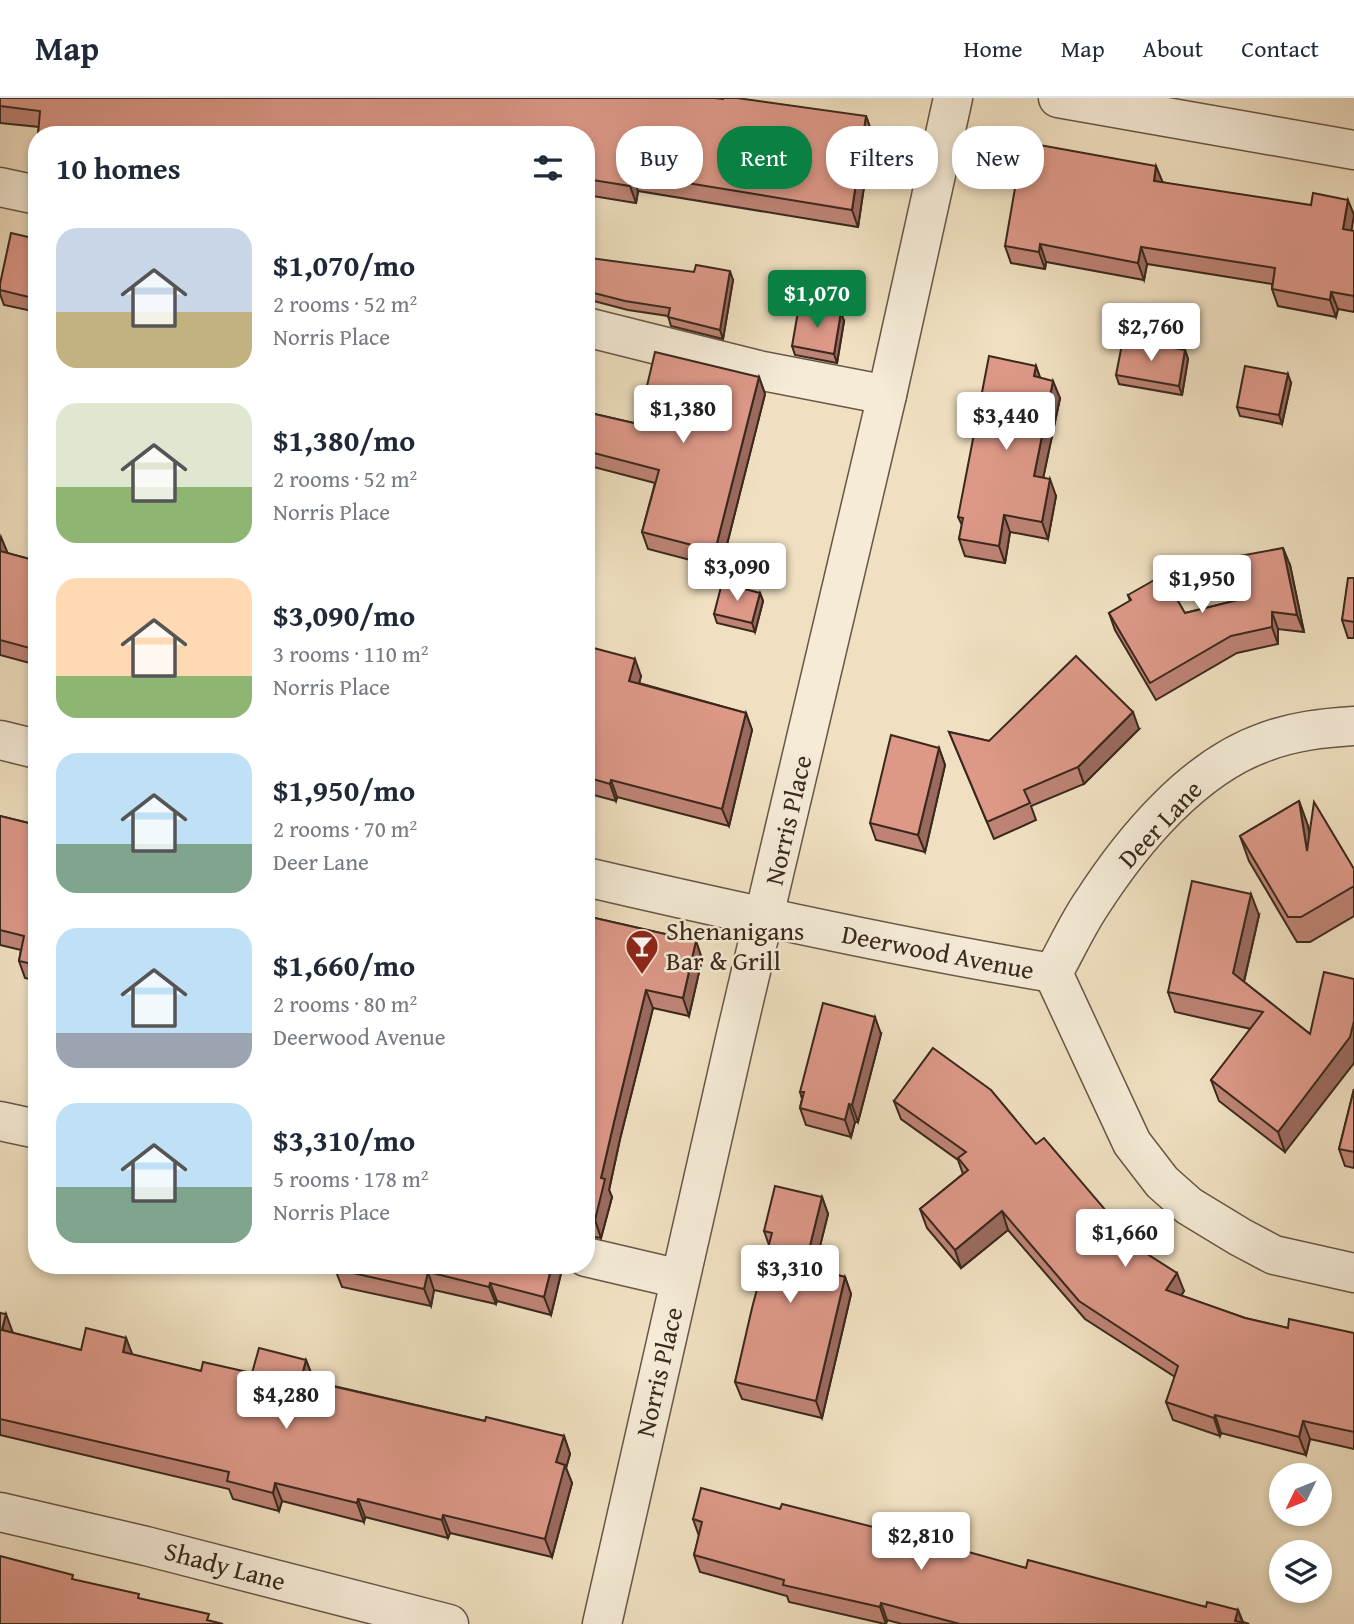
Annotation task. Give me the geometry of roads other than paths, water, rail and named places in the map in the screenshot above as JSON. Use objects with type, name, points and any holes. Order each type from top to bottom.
[{"type":"street","name":"Norris Place","points":[[602,1624],[887,395],[953,98]]},
{"type":"street","points":[[1058,98],[1354,150]]},
{"type":"street","points":[[0,187],[28,193]]},
{"type":"street","points":[[595,329],[758,370],[887,395]]},
{"type":"street","name":"Deer Lane","points":[[1053,974],[1091,903],[1144,833],[1183,792],[1231,758],[1264,742],[1310,729],[1354,726]]},
{"type":"street","points":[[0,740],[28,747]]},
{"type":"street","name":"Deerwood Avenue","points":[[595,879],[765,918],[1053,974],[1132,1143],[1162,1182],[1189,1206],[1274,1255],[1354,1273]]},
{"type":"street","points":[[0,1121],[28,1127]]},
{"type":"street","points":[[595,1259],[680,1279]]},
{"type":"street","name":"Shady Lane","points":[[0,1512],[146,1546],[449,1624]]},
{"type":"place","name":"Shenanigans Bar & Grill","points":[[642,976]]}]
